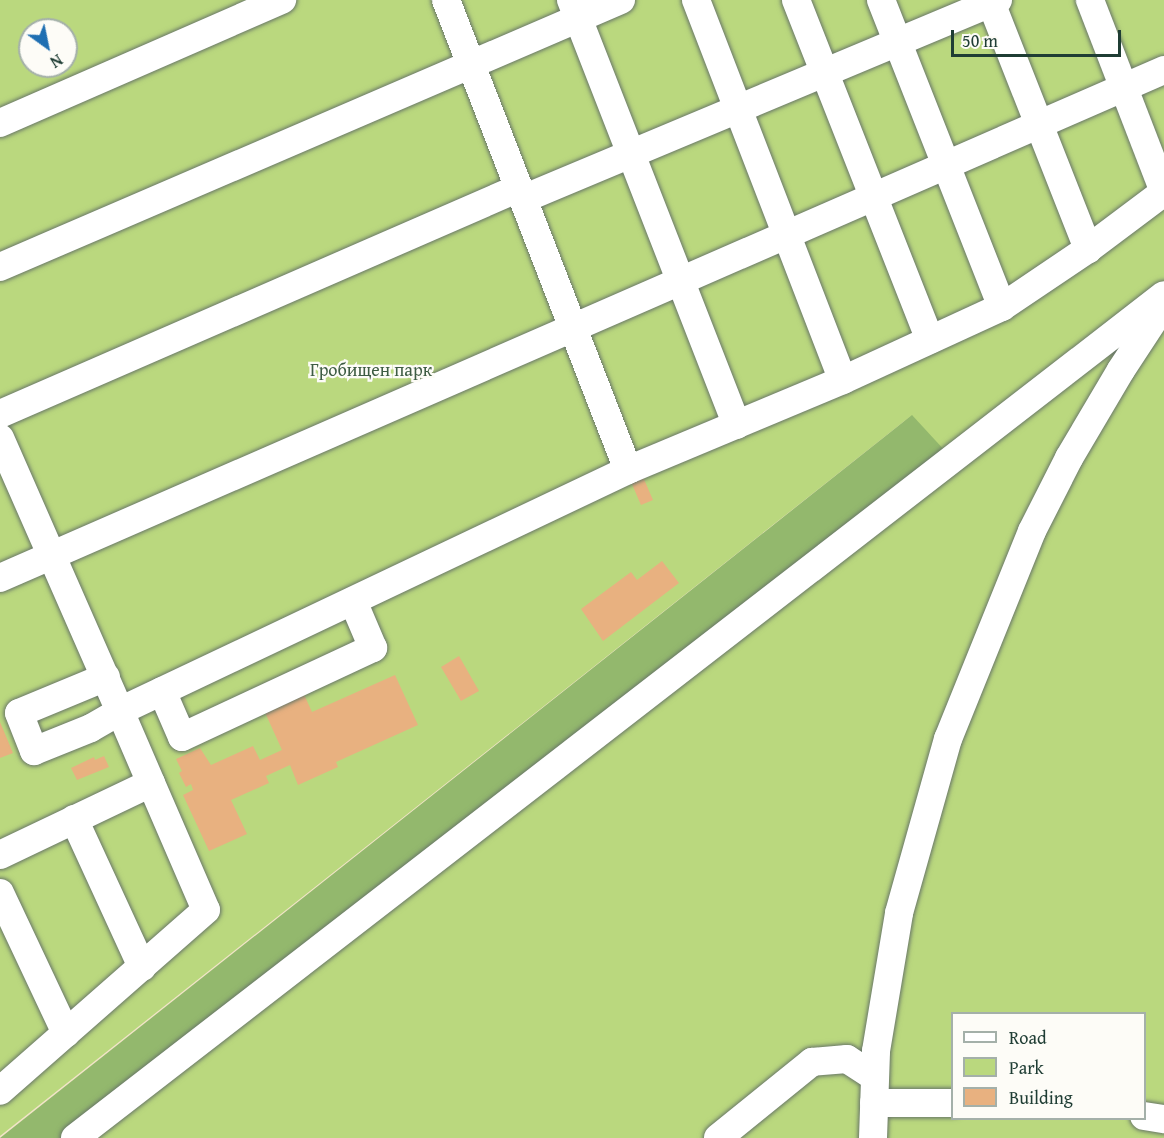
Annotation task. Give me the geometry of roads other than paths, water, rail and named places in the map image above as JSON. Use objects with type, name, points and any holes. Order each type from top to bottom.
[{"type":"street","points":[[0,123],[282,0]]},
{"type":"street","points":[[446,0],[628,470]]},
{"type":"street","points":[[0,267],[471,63],[575,9],[621,0]]},
{"type":"street","points":[[696,0],[843,380]]},
{"type":"street","points":[[796,0],[930,340]]},
{"type":"street","points":[[881,0],[1002,307]]},
{"type":"street","points":[[106,677],[19,713],[34,751],[91,728],[120,711],[628,470],[843,380],[1002,307],[1088,249],[1164,192],[1090,0]]},
{"type":"street","points":[[0,414],[521,194],[632,154],[993,1],[1088,249]]},
{"type":"street","points":[[575,9],[737,425]]},
{"type":"street","points":[[0,578],[1164,70]]},
{"type":"street","points":[[75,1138],[1164,295]]},
{"type":"street","points":[[873,1138],[876,1052],[899,913],[948,739],[1032,531],[1069,458],[1121,370],[1164,304]]},
{"type":"street","points":[[0,438],[206,910],[0,1091]]},
{"type":"street","points":[[162,691],[182,737],[373,648],[352,601]]},
{"type":"street","points":[[0,855],[151,783]]},
{"type":"street","points":[[74,819],[142,967]]},
{"type":"street","points":[[0,893],[66,1033]]},
{"type":"street","points":[[718,1138],[812,1062],[847,1059],[875,1090],[951,1103]]},
{"type":"street","points":[[1146,1116],[1164,1119]]},
{"type":"park label","name":"Гробищен парк","points":[[371,370]]}]
